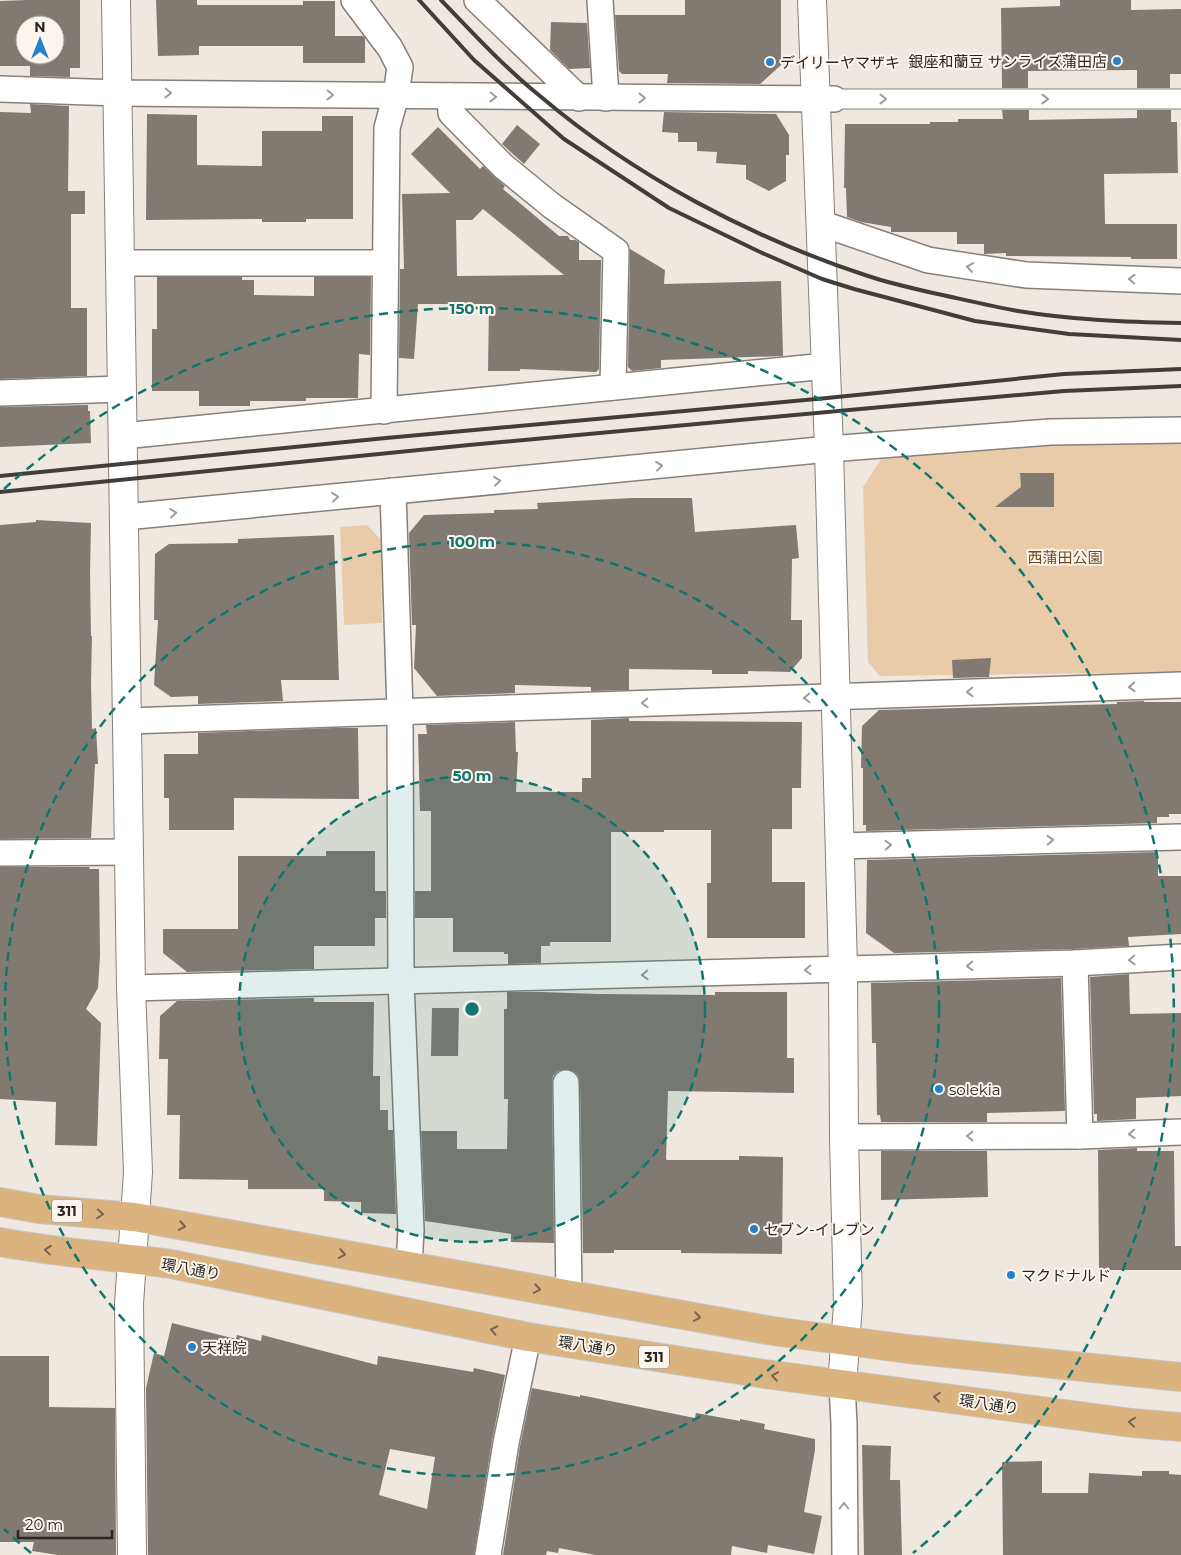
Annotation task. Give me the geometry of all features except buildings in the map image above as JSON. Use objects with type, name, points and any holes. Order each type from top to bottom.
[{"type":"main road","name":"311","points":[[0,1202],[39,1209],[134,1217],[773,1331],[846,1341],[1181,1377]]},
{"type":"main road","name":"環八通り","points":[[0,1242],[37,1249],[132,1258],[171,1264],[528,1337],[842,1385],[1132,1423],[1181,1427]]},
{"type":"street","points":[[116,0],[119,93],[131,988],[138,1172],[129,1304],[132,1555]]},
{"type":"street","points":[[354,0],[390,48],[400,67],[396,95],[387,128],[384,411]]},
{"type":"street","points":[[477,0],[579,98]]},
{"type":"street","points":[[600,0],[606,98]]},
{"type":"street","points":[[812,0],[825,99],[820,223],[829,449],[843,969],[848,1305],[842,1385],[845,1555]]},
{"type":"street","points":[[0,89],[119,93],[579,98],[1181,99]]},
{"type":"street","points":[[450,96],[451,114],[503,166],[552,206],[616,251],[613,387]]},
{"type":"street","points":[[820,223],[928,260],[1026,276],[1181,281]]},
{"type":"street","points":[[121,262],[385,262]]},
{"type":"street","points":[[123,436],[826,366]]},
{"type":"street","points":[[0,393],[122,389]]},
{"type":"street","points":[[125,517],[829,449],[1050,432],[1181,430]]},
{"type":"street","points":[[393,491],[400,711],[401,981],[411,1230],[409,1266]]},
{"type":"street","points":[[128,721],[1181,685]]},
{"type":"street","points":[[839,846],[1181,836]]},
{"type":"street","points":[[0,853],[130,852]]},
{"type":"street","points":[[131,988],[1075,963],[1181,957]]},
{"type":"street","points":[[1075,963],[1080,1136]]},
{"type":"street","points":[[566,1082],[570,1295]]},
{"type":"street","points":[[844,1137],[1080,1136],[1181,1132]]},
{"type":"street","points":[[488,1555],[506,1443],[528,1337]]},
{"type":"green space","name":"西蒲田公園","points":[[1181,439],[1181,672],[880,676],[868,662],[863,487],[881,459],[1064,441]]},
{"type":"green space","points":[[367,525],[381,540],[382,623],[344,625],[340,527]]},
{"type":"railway","points":[[419,0],[474,60],[564,139],[669,208],[760,252],[822,279],[975,321],[1069,334],[1181,340]]},
{"type":"railway","points":[[441,0],[489,50],[527,85],[576,125],[654,178],[737,223],[780,243],[824,261],[884,281],[997,307],[1079,318],[1181,323]]},
{"type":"railway","points":[[0,476],[1064,374],[1181,369]]},
{"type":"railway","points":[[0,492],[469,445],[893,406],[1064,391],[1181,386]]},
{"type":"place","name":"銀座和蘭豆 サンライズ蒲田店","points":[[1117,61]]},
{"type":"place","name":"デイリーヤマザキ","points":[[770,62]]},
{"type":"place","name":"solekia","points":[[939,1089]]},
{"type":"place","name":"セブン-イレブン","points":[[754,1229]]},
{"type":"place","name":"マクドナルド","points":[[1011,1275]]},
{"type":"place","name":"天祥院","points":[[192,1347]]}]
